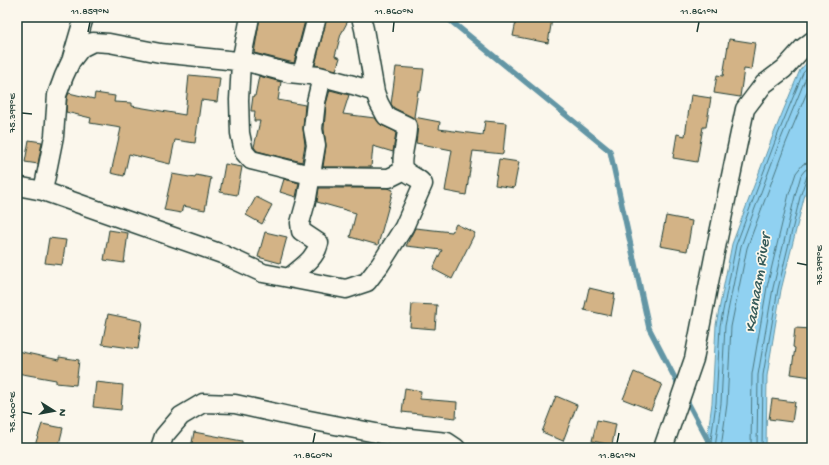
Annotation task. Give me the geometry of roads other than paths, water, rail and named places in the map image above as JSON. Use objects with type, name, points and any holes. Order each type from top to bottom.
[{"type":"street","points":[[43,191],[54,136],[57,95],[71,61],[84,17]]},
{"type":"street","points":[[250,17],[241,62],[239,100],[240,133],[244,152],[251,160],[318,177],[389,178],[405,170]]},
{"type":"street","points":[[302,74],[316,17]]},
{"type":"street","points":[[17,186],[43,191],[222,254],[263,273],[346,289],[367,282],[380,265],[404,227],[423,184],[421,180],[405,170],[402,164],[407,126],[386,116],[375,92],[361,17]]},
{"type":"street","points":[[663,448],[694,359],[745,109],[764,84],[784,69],[803,48],[812,41]]},
{"type":"street","points":[[71,61],[81,48],[93,42],[108,43],[160,53],[241,62],[289,73],[322,77],[375,92]]},
{"type":"street","points":[[289,278],[299,268],[311,260],[317,251],[319,243],[301,231],[300,223],[307,198],[316,145],[313,129],[316,102],[322,77]]},
{"type":"street","points":[[160,448],[164,436],[181,416],[203,403],[235,404],[391,436],[447,442],[456,448]]},
{"type":"water","name":"Kaanaam River","points":[[812,57],[812,172],[781,290],[767,376],[766,448],[706,448],[712,403],[716,325],[732,244],[772,138],[800,70]]},
{"type":"waterway","points":[[446,17],[610,151],[649,328],[680,388]]},
{"type":"waterway","points":[[685,397],[712,448]]}]
